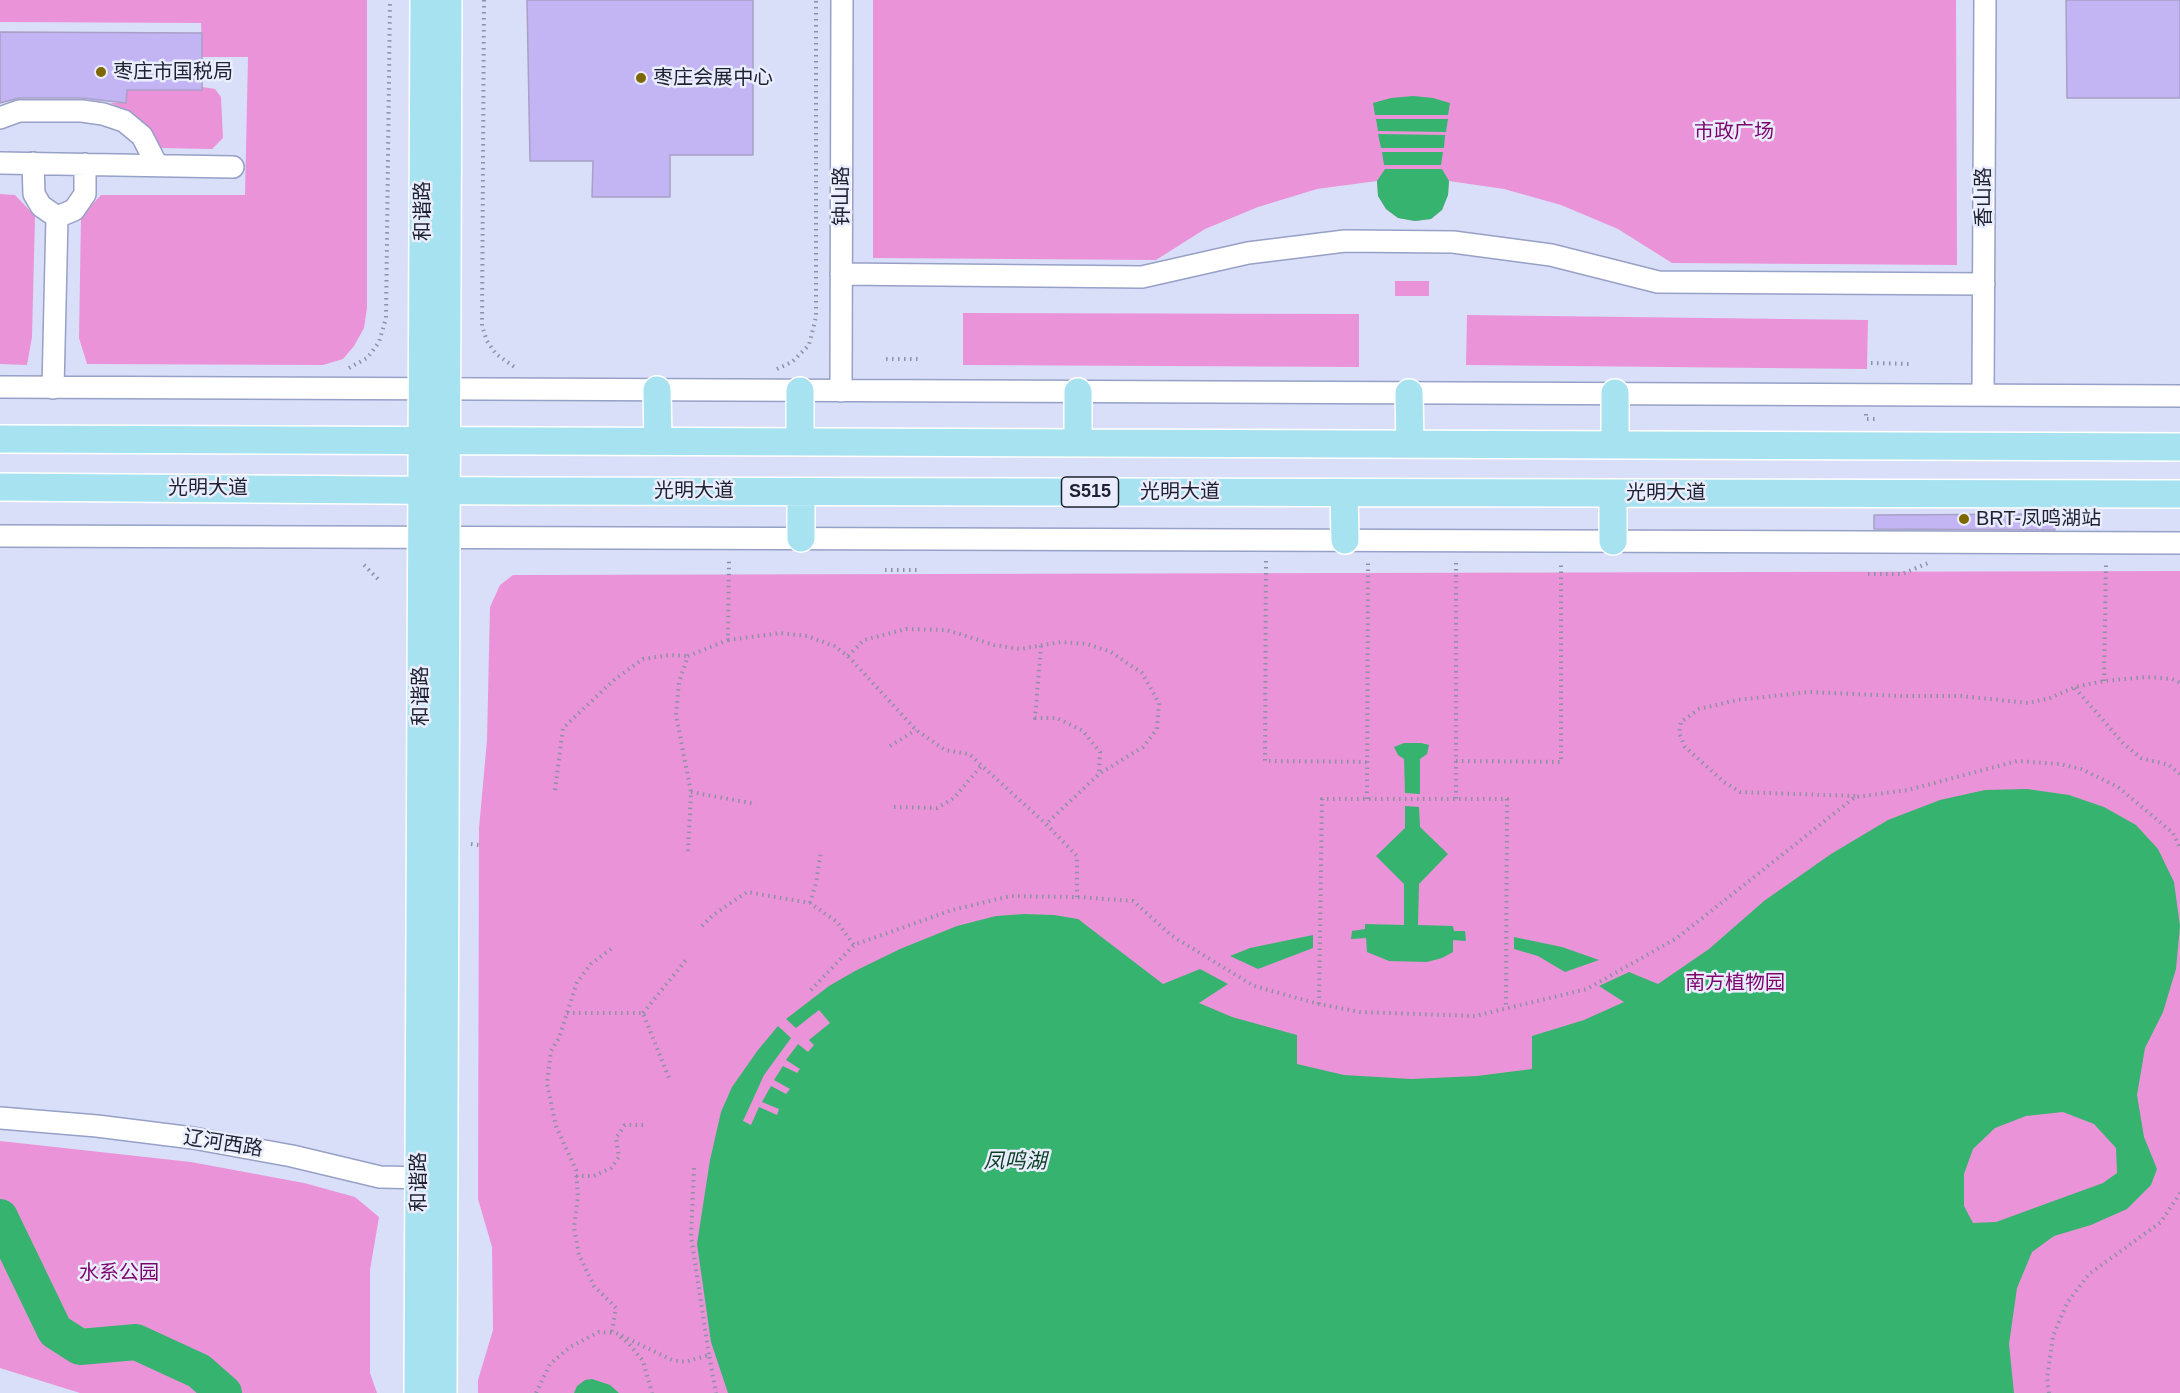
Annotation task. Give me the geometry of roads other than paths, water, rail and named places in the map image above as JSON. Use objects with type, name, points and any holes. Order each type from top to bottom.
[{"type":"main road","name":"和谐路","points":[[418,1393],[431,1178],[434,537],[434,390],[424,0]]},
{"type":"main road","name":"和谐路","points":[[434,390],[447,0]]},
{"type":"main road","points":[[657,390],[658,441]]},
{"type":"main road","points":[[800,391],[800,442]]},
{"type":"main road","points":[[1078,392],[1078,443]]},
{"type":"main road","points":[[1409,393],[1410,444]]},
{"type":"main road","points":[[1614,393],[1614,446]]},
{"type":"main road","points":[[0,439],[2180,447]]},
{"type":"main road","name":"光明大道","points":[[0,487],[801,492],[2180,494]]},
{"type":"main road","points":[[801,492],[801,538]]},
{"type":"main road","points":[[1344,493],[1345,540]]},
{"type":"main road","points":[[1613,493],[1613,541]]},
{"type":"main road","name":"和谐路","points":[[431,1178],[443,1393]]},
{"type":"street","name":"钟山路","points":[[841,391],[842,0]]},
{"type":"street","name":"香山路","points":[[1983,395],[1985,0]]},
{"type":"street","points":[[0,117],[20,111],[82,111],[104,114],[124,121],[142,136],[157,165]]},
{"type":"street","points":[[0,163],[233,167]]},
{"type":"street","points":[[33,163],[34,194],[41,206],[57,217]]},
{"type":"street","points":[[57,217],[74,210],[85,194],[85,164]]},
{"type":"street","points":[[52,388],[57,217]]},
{"type":"street","points":[[841,274],[1142,278],[1248,254],[1345,241],[1453,242],[1551,255],[1658,282],[1984,284]]},
{"type":"street","points":[[0,387],[2180,396]]},
{"type":"street","points":[[0,536],[2180,543]]},
{"type":"street","name":"辽河西路","points":[[0,1118],[97,1126],[193,1138],[272,1152],[380,1177],[431,1178]]},
{"type":"water","points":[[1413,96],[1450,103],[1448,115],[1375,115],[1373,103],[1391,98]]},
{"type":"water","points":[[1376,119],[1448,119],[1446,132],[1378,131]]},
{"type":"water","points":[[1378,134],[1445,135],[1444,148],[1381,148]]},
{"type":"water","points":[[1382,152],[1443,152],[1441,165],[1384,165]]},
{"type":"water","points":[[1385,169],[1442,169],[1449,181],[1448,195],[1442,210],[1431,219],[1415,221],[1398,218],[1386,209],[1378,196],[1377,181]]},
{"type":"water","points":[[1404,743],[1429,745],[1427,754],[1420,759],[1420,794],[1405,793],[1404,759],[1398,755],[1394,747]]},
{"type":"water","name":"凤鸣湖","points":[[2027,789],[2069,795],[2104,807],[2136,825],[2158,849],[2174,882],[2180,926],[2176,969],[2163,1012],[2145,1048],[2137,1095],[2144,1137],[2157,1169],[2151,1185],[2127,1209],[2091,1225],[2054,1236],[2032,1252],[2017,1288],[2009,1344],[2014,1393],[728,1393],[711,1342],[697,1244],[710,1160],[721,1112],[732,1087],[778,1026],[791,1038],[764,1075],[743,1121],[751,1125],[759,1107],[777,1115],[779,1109],[762,1102],[771,1086],[786,1094],[790,1089],[774,1080],[783,1066],[797,1073],[800,1069],[786,1060],[798,1044],[808,1052],[814,1045],[809,1040],[830,1023],[819,1010],[796,1028],[786,1019],[829,986],[900,949],[957,926],[996,916],[1054,915],[1078,919],[1163,984],[1200,969],[1228,984],[1199,1003],[1232,1017],[1297,1035],[1297,1064],[1344,1075],[1411,1079],[1477,1076],[1532,1069],[1532,1036],[1584,1020],[1624,1002],[1599,986],[1629,972],[1658,984],[1709,949],[1764,901],[1831,854],[1888,820],[1940,800],[1985,790]],"holes":[[[2063,1112],[2094,1124],[2116,1148],[2117,1173],[2103,1183],[1996,1222],[1973,1223],[1964,1206],[1964,1174],[1973,1149],[1995,1128],[2026,1116]]]},
{"type":"water","points":[[1405,806],[1419,807],[1420,827],[1448,854],[1419,884],[1418,925],[1453,926],[1454,931],[1465,931],[1466,941],[1453,940],[1453,952],[1427,962],[1389,961],[1367,952],[1366,938],[1351,939],[1352,931],[1365,929],[1365,924],[1404,925],[1404,884],[1376,856],[1405,828]]},
{"type":"water","points":[[1313,935],[1313,948],[1258,969],[1230,956],[1250,948]]},
{"type":"water","points":[[1514,937],[1562,947],[1599,960],[1565,972],[1538,956],[1514,949]]},
{"type":"water","points":[[592,1379],[610,1385],[619,1393],[574,1393],[577,1386],[585,1380]]},
{"type":"waterway","points":[[0,1217],[55,1331],[80,1347],[136,1342],[199,1371],[224,1393]]},
{"type":"place","name":"枣庄市国税局","points":[[101,72]]},
{"type":"place","name":"枣庄会展中心","points":[[641,78]]},
{"type":"place","name":"BRT-凤鸣湖站","points":[[1964,519]]},
{"type":"park label","name":"市政广场","points":[[1734,132]]},
{"type":"park label","name":"南方植物园","points":[[1735,983]]},
{"type":"park label","name":"水系公园","points":[[119,1273]]}]
